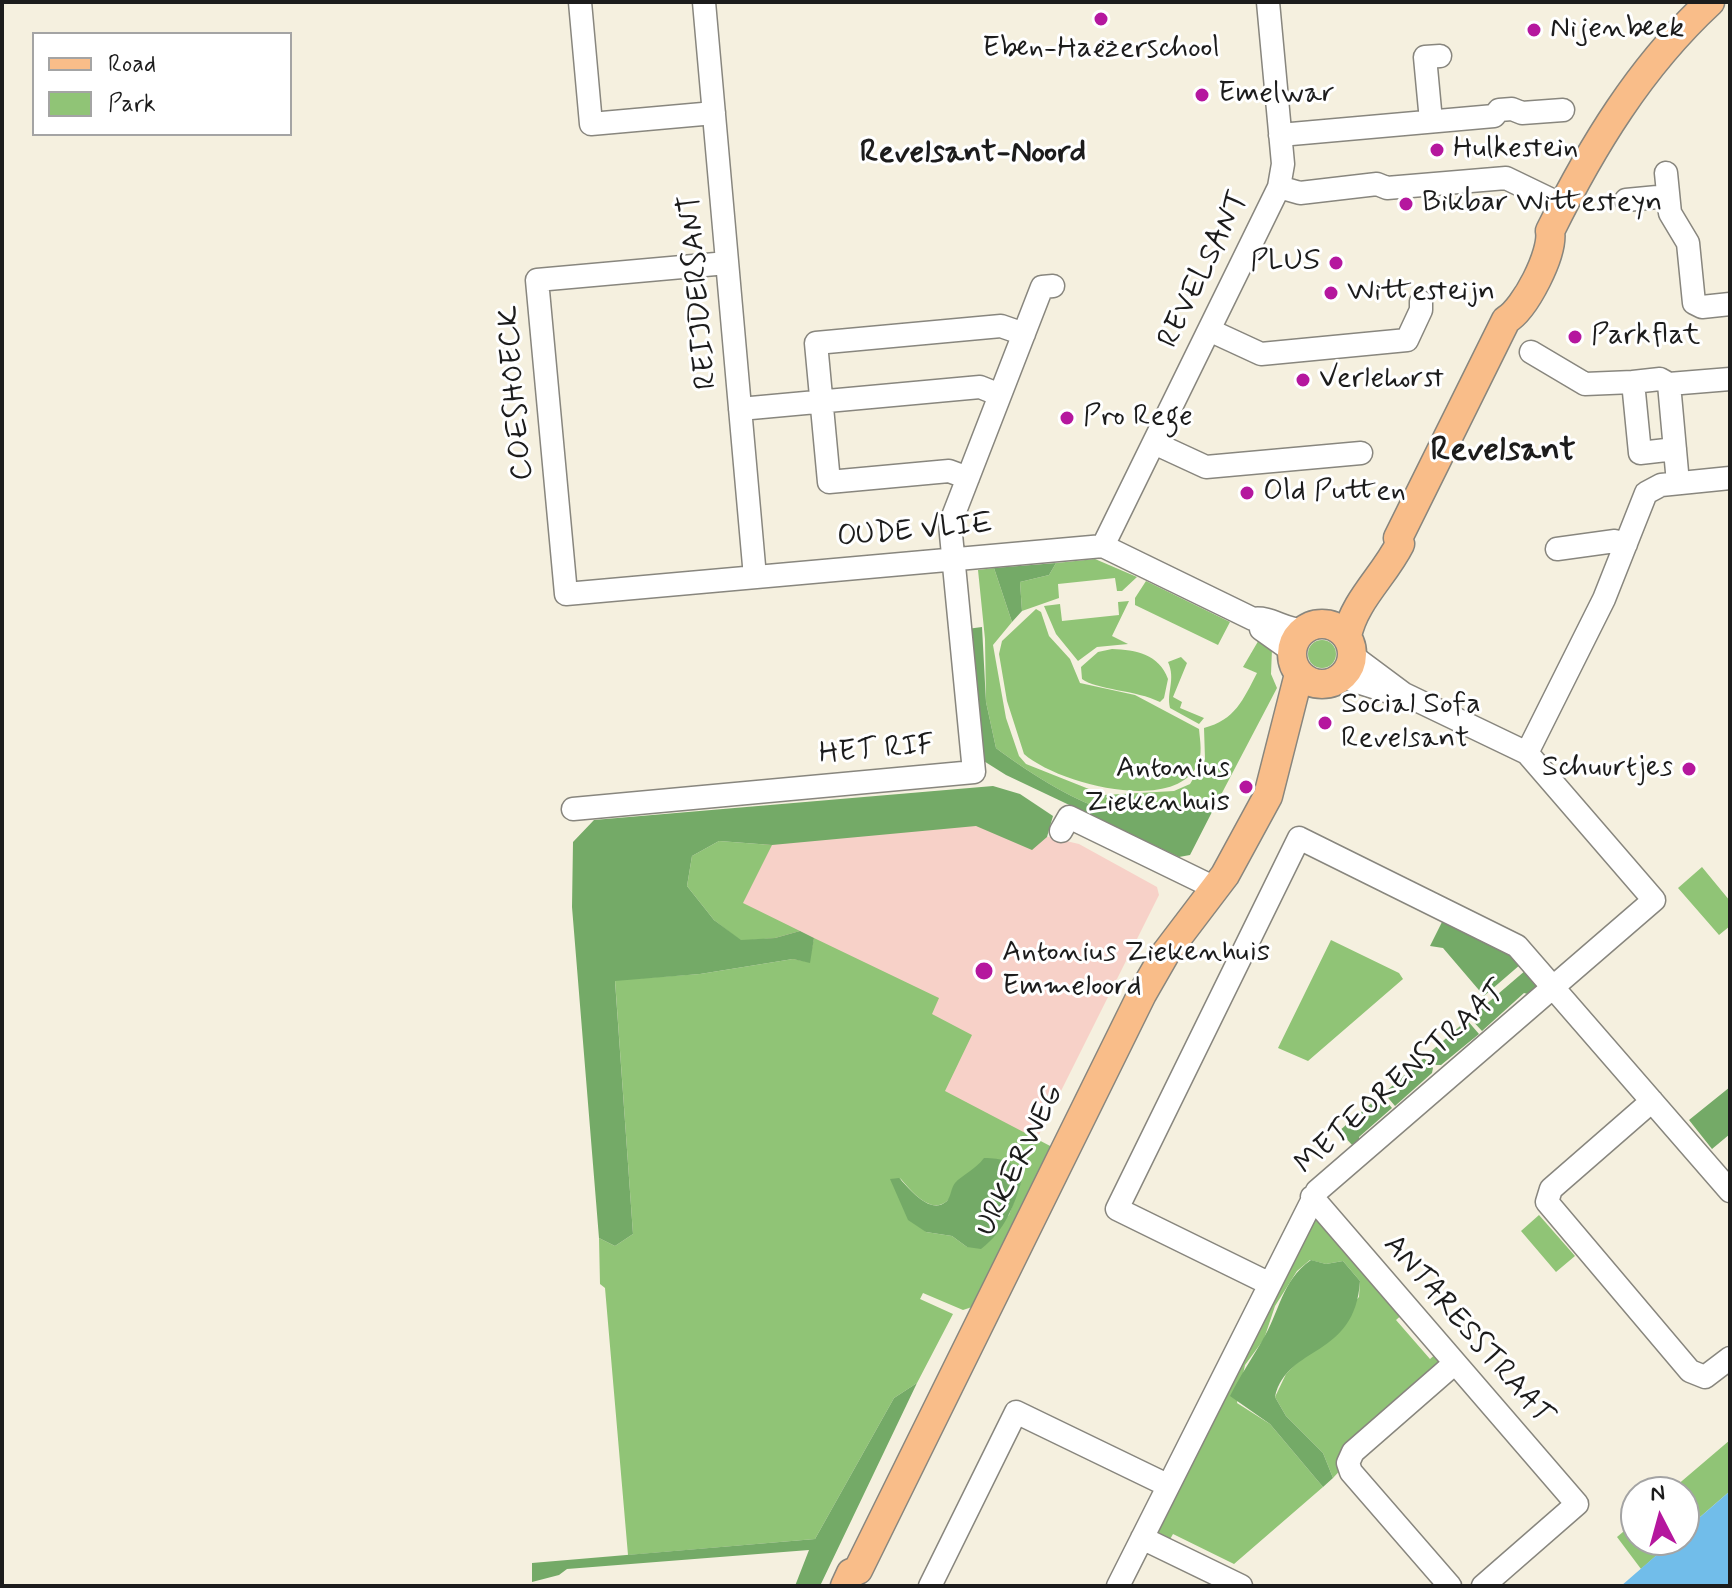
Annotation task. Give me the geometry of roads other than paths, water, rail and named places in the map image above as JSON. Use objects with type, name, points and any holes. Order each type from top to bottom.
[{"type":"main road","name":"URKERWEG","points":[[853,1581],[1142,994],[1165,954],[1215,888],[1268,796],[1278,789],[1295,756],[1304,713],[1323,654],[1387,569],[1400,544],[1398,538],[1506,320],[1510,291],[1520,270],[1535,244],[1550,231],[1599,139],[1632,89],[1710,2]]},
{"type":"street","points":[[580,2],[591,124],[714,113]]},
{"type":"street","name":"REIJDERSANT","points":[[704,2],[755,577]]},
{"type":"street","name":"REVELSANT","points":[[1103,546],[1279,187],[1283,171],[1268,2]]},
{"type":"street","points":[[1431,121],[1425,57],[1440,56]]},
{"type":"street","points":[[1280,135],[1494,116],[1499,110],[1512,109],[1522,113],[1563,110]]},
{"type":"street","points":[[1279,187],[1300,193],[1377,184],[1387,188],[1506,178],[1562,205]]},
{"type":"street","points":[[1626,200],[1667,184],[1671,214],[1688,243],[1694,303],[1700,307],[1730,304]]},
{"type":"street","name":"COESHOECK","points":[[566,594],[537,280],[727,263]]},
{"type":"street","points":[[954,559],[950,524],[1042,287],[1053,286]]},
{"type":"street","points":[[1209,330],[1261,354],[1407,340],[1421,310],[1421,302]]},
{"type":"street","points":[[968,478],[949,471],[829,482],[816,343],[1004,326],[1024,334]]},
{"type":"street","points":[[1531,352],[1585,384],[1660,379],[1669,384],[1730,379]]},
{"type":"street","points":[[1633,382],[1640,453],[1675,449]]},
{"type":"street","points":[[1669,384],[1678,483]]},
{"type":"street","points":[[740,409],[980,387],[1000,395]]},
{"type":"street","points":[[1154,443],[1206,467],[1361,453]]},
{"type":"street","points":[[1103,546],[1253,619],[1259,617],[1289,629],[1323,654],[1396,695],[1404,694],[1527,753],[1612,577],[1648,491],[1678,483],[1730,478]]},
{"type":"street","points":[[1557,549],[1615,541],[1626,544]]},
{"type":"street","points":[[1598,545],[1601,572],[1612,577]]},
{"type":"street","name":"OUDE VLIE","points":[[566,594],[1103,546]]},
{"type":"street","name":"HET RIF","points":[[573,809],[974,772],[954,559]]},
{"type":"street","name":"METEORENSTRAAT","points":[[1118,1586],[1312,1197],[1654,900],[1527,753]]},
{"type":"street","points":[[1061,831],[1069,817],[1215,888]]},
{"type":"street","points":[[1268,1283],[1117,1209],[1299,838],[1506,939],[1525,954],[1730,1191]]},
{"type":"street","points":[[1652,1101],[1546,1196],[1548,1205],[1687,1368],[1702,1377],[1730,1358]]},
{"type":"street","name":"ANTARESSTRAAT","points":[[1312,1197],[1577,1504],[1483,1586]]},
{"type":"street","points":[[1450,1586],[1350,1470],[1348,1460],[1353,1452],[1455,1363]]},
{"type":"street","points":[[930,1586],[1016,1412],[1167,1485]]},
{"type":"street","points":[[1142,1538],[1241,1586]]},
{"type":"water","points":[[1730,1491],[1730,1586],[1621,1586],[1656,1556],[1700,1556],[1700,1517]]},
{"type":"place","name":"Eben-Haëzerschool","points":[[1101,19]]},
{"type":"place","name":"Nijenbeek","points":[[1534,30]]},
{"type":"place","name":"Emelwar","points":[[1202,95]]},
{"type":"place","name":"Hulkestein","points":[[1437,150]]},
{"type":"place","name":"Bikbar Wittesteyn","points":[[1406,204]]},
{"type":"place","name":"PLUS","points":[[1336,263]]},
{"type":"place","name":"Wittesteijn","points":[[1331,293]]},
{"type":"place","name":"Parkflat","points":[[1575,337]]},
{"type":"place","name":"Verlehorst","points":[[1303,380]]},
{"type":"place","name":"Pro Rege","points":[[1067,418]]},
{"type":"place","name":"Old Putten","points":[[1247,493]]},
{"type":"place","name":"Social Sofa Revelsant","points":[[1325,723]]},
{"type":"place","name":"Schuurtjes","points":[[1689,769]]},
{"type":"place","name":"Antonius Ziekenhuis","points":[[1246,787]]},
{"type":"place","name":"Antonius Ziekenhuis Emmeloord","points":[[984,971]]},
{"type":"district","name":"Revelsant-Noord","points":[[973,154]]},
{"type":"district","name":"Revelsant","points":[[1503,452]]}]
